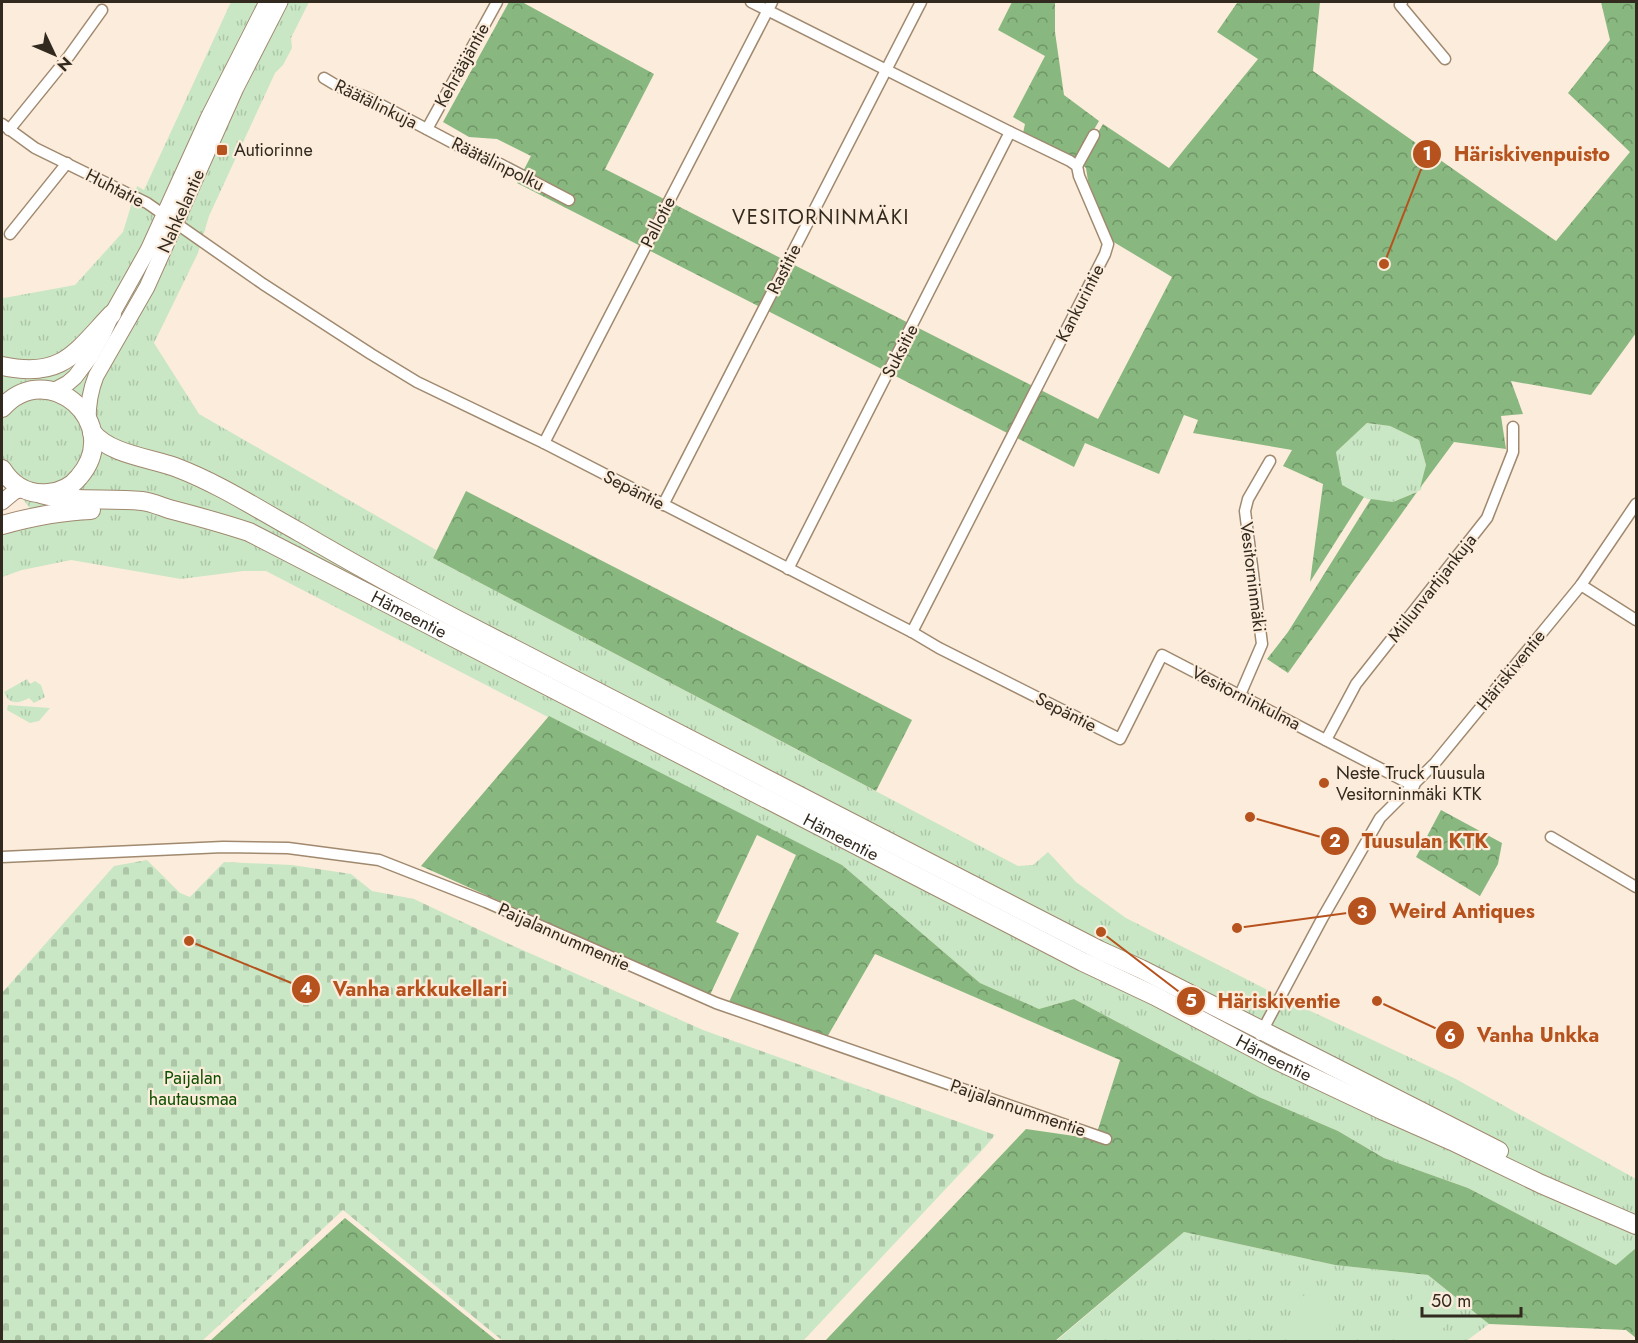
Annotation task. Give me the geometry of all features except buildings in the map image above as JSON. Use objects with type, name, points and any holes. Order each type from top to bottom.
[{"type":"main road","name":"Nahkelantie","points":[[90,427],[91,387],[147,287],[169,219],[213,108],[267,2]]},
{"type":"main road","name":"Nahkelantie","points":[[50,390],[68,383],[83,367],[103,334],[144,258],[169,219],[280,2]]},
{"type":"main road","points":[[2,366],[35,369],[57,364],[76,353],[112,314]]},
{"type":"main road","points":[[2,378],[50,390]]},
{"type":"main road","points":[[2,408],[9,400],[27,391],[50,390]]},
{"type":"main road","name":"Hämeentie","points":[[50,390],[77,404],[99,440],[114,448],[189,472],[230,491],[368,572],[458,620],[1082,941],[1263,1030],[1545,1174],[1633,1223]]},
{"type":"main road","points":[[41,494],[62,490],[84,472],[93,452],[90,427]]},
{"type":"main road","points":[[2,469],[6,476],[22,489]]},
{"type":"main road","points":[[2,502],[14,492],[22,489]]},
{"type":"main road","name":"Hämeentie","points":[[22,489],[55,498],[145,501],[249,532],[1083,962],[1155,996],[1253,1049],[1541,1184],[1633,1223]]},
{"type":"main road","points":[[2,525],[77,510],[142,511],[167,508]]},
{"type":"street","name":"Kehrääjäntie","points":[[427,129],[497,2]]},
{"type":"street","points":[[752,2],[770,6],[886,70],[1077,166],[1094,135]]},
{"type":"street","name":"Rastitie","points":[[663,505],[921,2]]},
{"type":"street","points":[[1402,2],[1400,5],[1445,59]]},
{"type":"street","name":"Pallotie","points":[[544,443],[770,6]]},
{"type":"street","name":"Huhtatie","points":[[102,10],[69,56],[5,127],[35,148],[147,203],[169,219]]},
{"type":"street","name":"Räätälinkuja","points":[[324,78],[427,129]]},
{"type":"street","name":"Räätälinpolku","points":[[427,129],[569,200]]},
{"type":"street","name":"Suksitie","points":[[788,569],[1010,132]]},
{"type":"street","name":"Huhtatie","points":[[10,234],[66,163]]},
{"type":"street","name":"Kankurintie","points":[[912,632],[1105,254],[1108,244],[1079,176],[1077,166]]},
{"type":"street","name":"Sepäntie","points":[[169,219],[417,382],[544,443],[1120,739]]},
{"type":"street","name":"Miilunvartijankuja","points":[[1326,740],[1356,684],[1487,518],[1513,452],[1513,427]]},
{"type":"street","name":"Vesitorninmäki","points":[[1240,695],[1262,644],[1245,511],[1248,499],[1270,461]]},
{"type":"street","name":"Häriskiventie","points":[[1253,1049],[1323,916],[1380,818],[1435,763],[1581,585],[1636,504]]},
{"type":"street","points":[[1581,585],[1636,620]]},
{"type":"street","name":"Vesitorninkulma","points":[[1120,739],[1162,655],[1414,786]]},
{"type":"street","points":[[1551,837],[1636,887]]},
{"type":"street","name":"Paijalannummentie","points":[[2,857],[223,847],[288,848],[379,860],[486,902],[716,1003],[1106,1138]]},
{"type":"green space","points":[[231,2],[309,2],[291,38],[292,48],[283,65],[275,73],[209,216],[198,253],[154,343],[199,414],[436,550],[433,558],[1018,866],[1033,865],[1048,852],[1076,882],[1126,918],[1287,1000],[1456,1079],[1636,1179],[1636,1248],[1616,1265],[1468,1188],[1384,1158],[1338,1131],[1259,1097],[1074,999],[1039,1009],[980,983],[842,865],[544,715],[266,571],[243,571],[181,579],[71,560],[22,570],[2,577],[2,532],[39,521],[2,470],[2,297],[75,285],[123,232],[137,186],[144,190]]},
{"type":"green space","points":[[509,2],[522,2],[654,74],[605,169],[1098,419],[1172,277],[1112,241],[1088,181],[1086,168],[1080,163],[1103,124],[1169,168],[1258,59],[1217,32],[1237,3],[1235,2],[1320,2],[1313,71],[1556,241],[1630,152],[1568,93],[1610,40],[1601,2],[1636,2],[1636,333],[1591,395],[1511,381],[1523,414],[1501,416],[1506,449],[1454,442],[1420,488],[1426,465],[1419,440],[1390,426],[1367,423],[1336,452],[1342,485],[1364,497],[1310,582],[1323,484],[1283,466],[1292,450],[1193,433],[1198,420],[1184,415],[1159,474],[1085,443],[1074,467],[517,183],[531,156],[497,139],[469,137],[443,122]]},
{"type":"green space","points":[[1012,2],[1055,2],[1055,32],[1064,95],[1099,121],[1076,160],[1023,133],[1025,124],[1013,117],[1045,56],[998,30]]},
{"type":"green space","points":[[1367,423],[1390,426],[1419,440],[1426,465],[1421,490],[1393,502],[1367,499],[1341,485],[1336,452]]},
{"type":"green space","points":[[466,491],[912,720],[876,791],[433,558]]},
{"type":"green space","points":[[1417,492],[1288,673],[1267,659],[1288,632],[1371,499],[1393,502]]},
{"type":"green space","points":[[27,679],[30,684],[35,681],[41,685],[45,697],[34,703],[29,698],[18,702],[8,699],[4,692]]},
{"type":"green space","points":[[8,705],[50,708],[39,721],[30,723],[7,710]]},
{"type":"green space","points":[[549,716],[842,865],[980,983],[1039,1009],[1074,999],[1259,1097],[1338,1131],[1384,1158],[1468,1188],[1616,1265],[1636,1248],[1636,1338],[1626,1330],[1489,1324],[1428,1275],[1335,1265],[1184,1232],[1055,1341],[825,1341],[1026,1129],[1095,1139],[1120,1060],[875,954],[826,1039],[729,1002],[796,855],[757,835],[716,922],[739,933],[710,995],[421,866]]},
{"type":"green space","points":[[1441,810],[1502,843],[1498,864],[1480,896],[1416,857]]},
{"type":"green space","name":"Paijalan hautausmaa","points":[[147,860],[180,893],[190,897],[224,862],[292,865],[351,874],[372,891],[414,899],[703,1030],[995,1135],[803,1341],[503,1341],[343,1210],[202,1341],[2,1341],[2,993],[114,866]]},
{"type":"green space","points":[[345,1218],[497,1341],[210,1341]]},
{"type":"green space","points":[[1184,1232],[1335,1265],[1428,1275],[1489,1324],[1465,1342],[1055,1342]]},
{"type":"green space","points":[[1422,1289],[1443,1295],[1450,1302],[1455,1313],[1434,1341],[1405,1339],[1394,1327],[1409,1302]]},
{"type":"green space","points":[[1333,1293],[1337,1341],[1294,1341],[1290,1297]]},
{"type":"place","name":"Autiorinne","points":[[222,150]]},
{"type":"place","name":"Häriskivenpuisto","points":[[1384,264]]},
{"type":"place","name":"Neste Truck Tuusula Vesitorninmäki KTK","points":[[1324,783]]},
{"type":"place","name":"Tuusulan KTK","points":[[1250,817]]},
{"type":"place","name":"Weird Antiques","points":[[1237,928]]},
{"type":"place","name":"Häriskiventie","points":[[1101,932]]},
{"type":"place","name":"Vanha arkkukellari","points":[[189,941]]},
{"type":"place","name":"Vanha Unkka","points":[[1377,1001]]},
{"type":"district","name":"VESITORNINMÄKI","points":[[821,217]]}]
